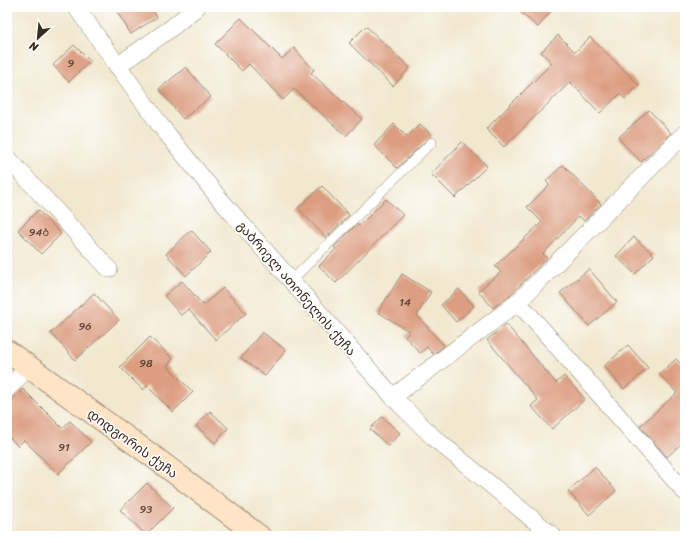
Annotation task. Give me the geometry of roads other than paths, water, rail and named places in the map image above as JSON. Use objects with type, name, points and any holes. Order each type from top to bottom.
[{"type":"street","name":"გაბრიელ ათონელის ქუჩა","points":[[76,7],[117,66],[174,143],[218,197],[393,397],[433,437],[553,536]]},
{"type":"street","points":[[117,66],[170,29],[197,7]]},
{"type":"street","points":[[393,397],[518,302],[685,133]]},
{"type":"street","points":[[7,156],[109,269]]},
{"type":"street","points":[[518,302],[685,492]]},
{"type":"street","name":"დიდგორის ქუჩა","points":[[7,351],[155,458],[258,536]]},
{"type":"street","points":[[7,389],[29,367]]},
{"type":"lane","points":[[291,281],[432,142]]}]
